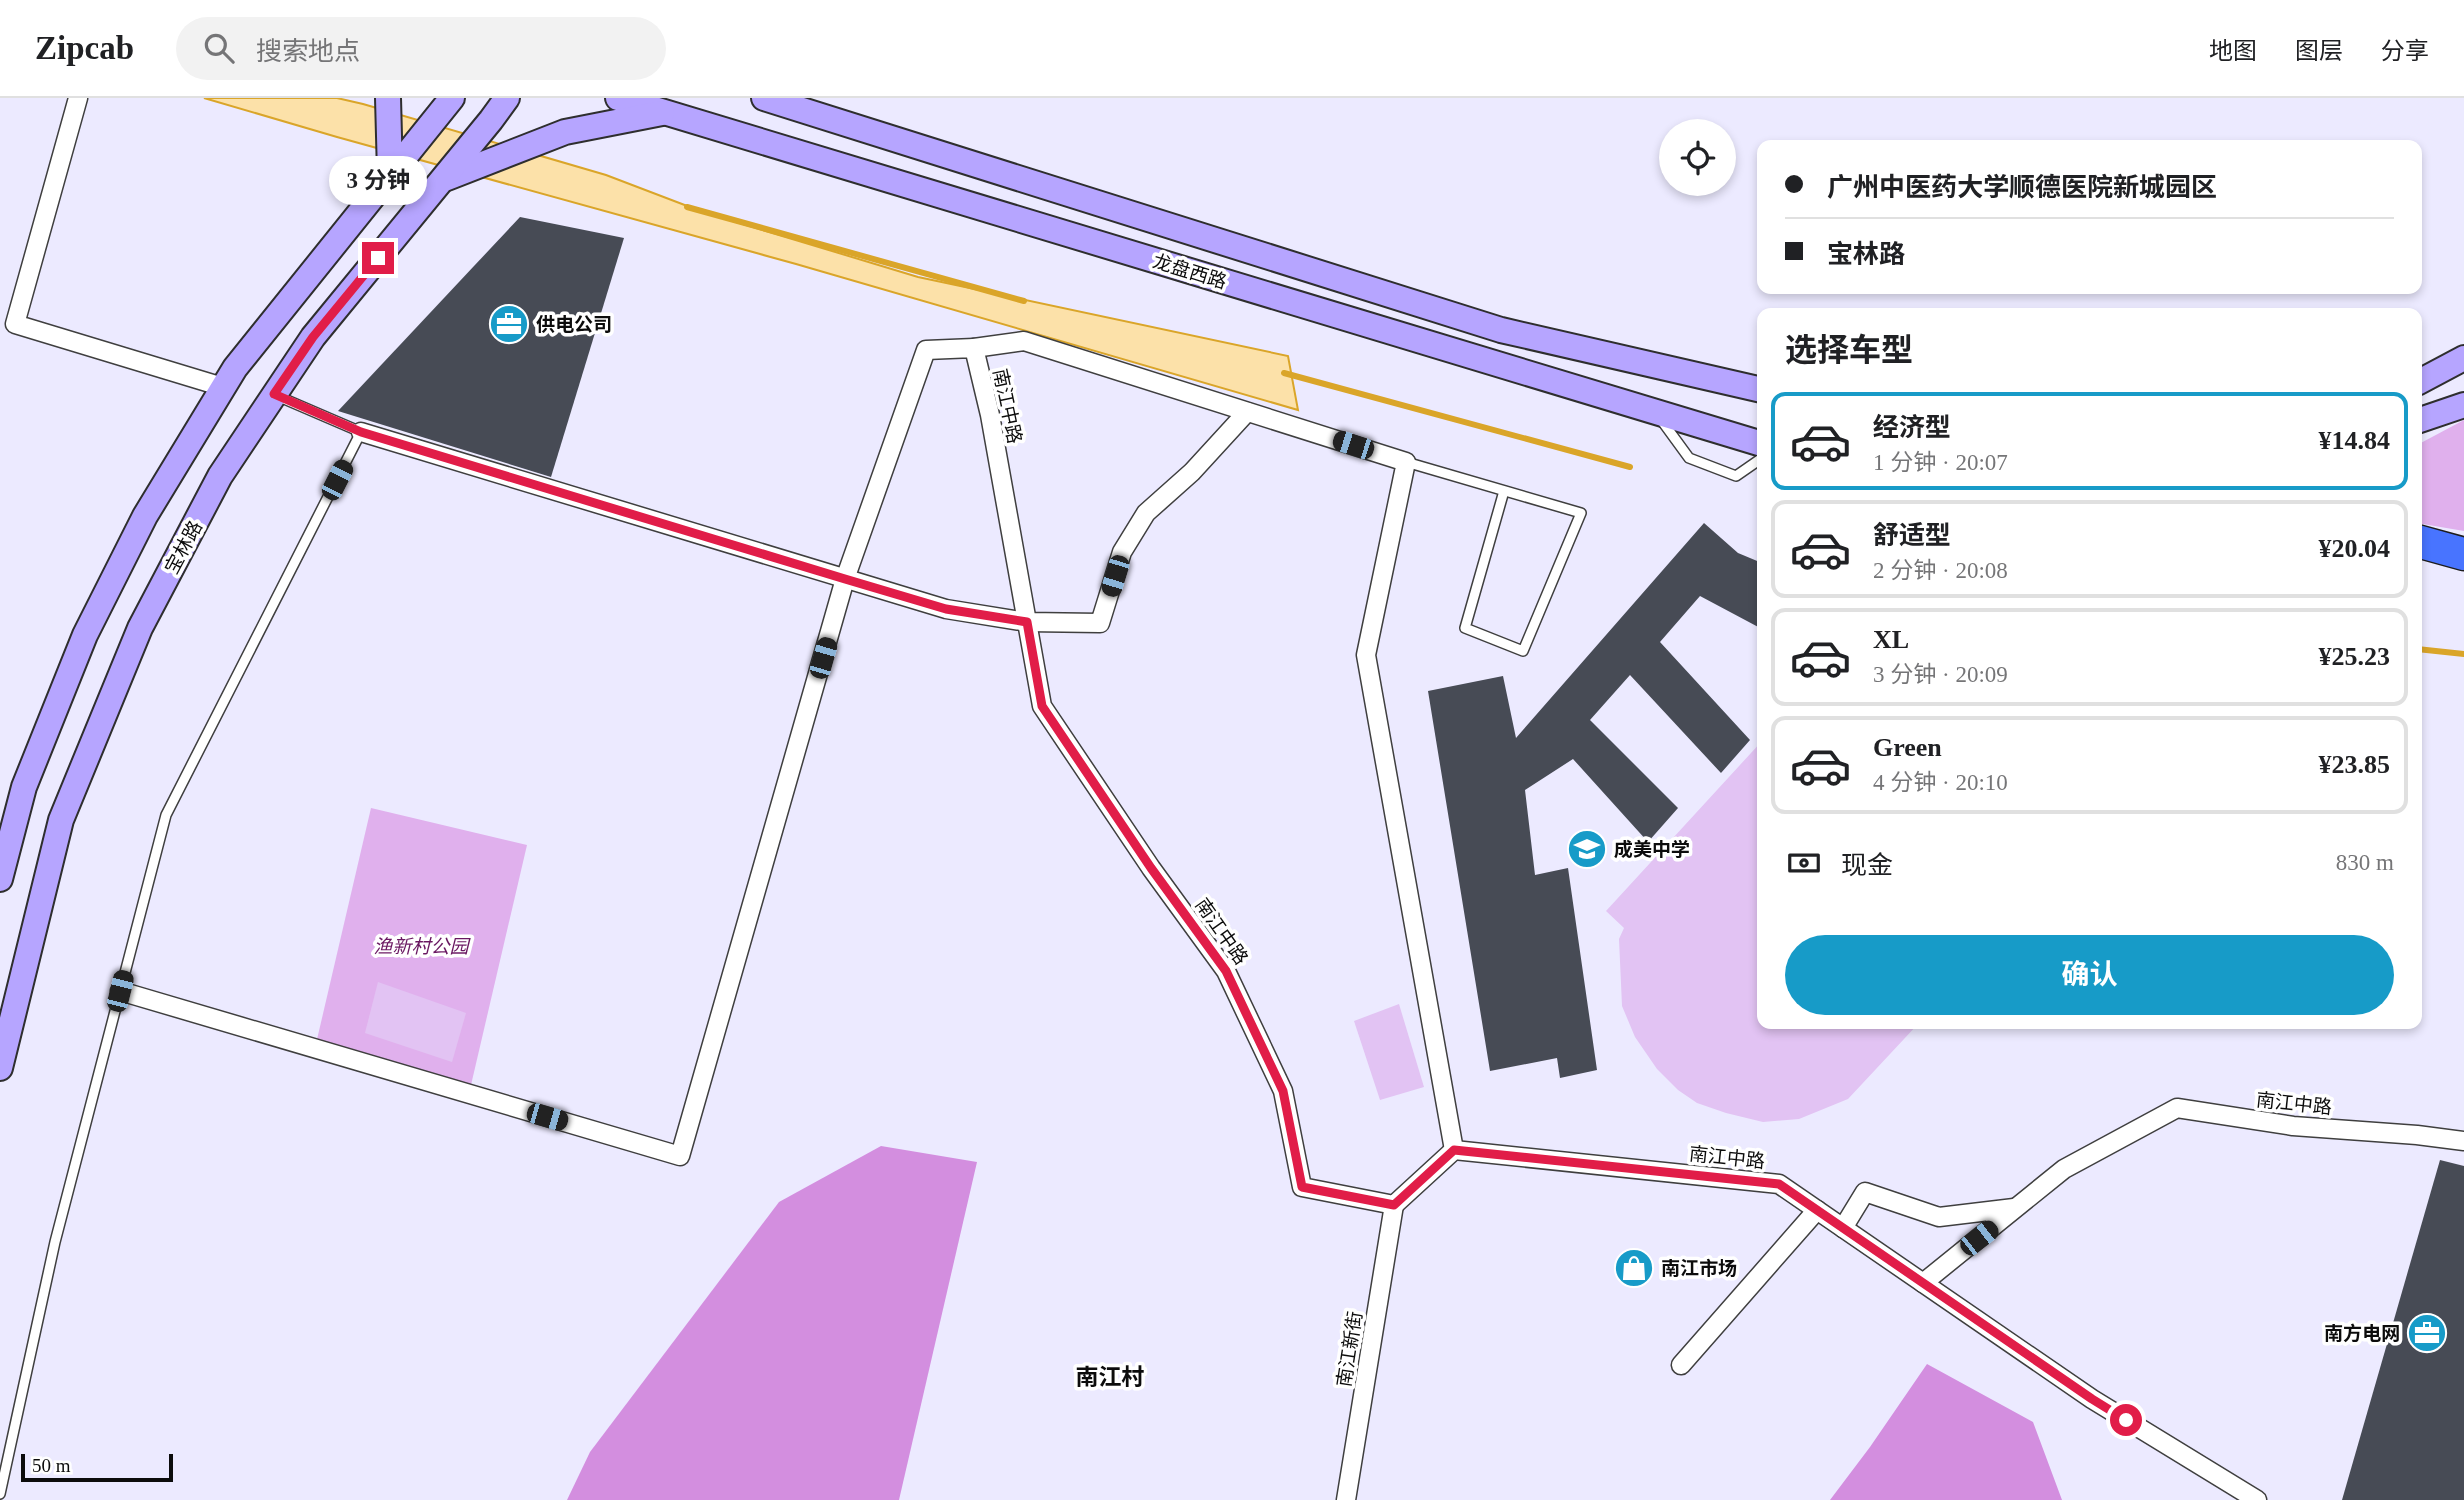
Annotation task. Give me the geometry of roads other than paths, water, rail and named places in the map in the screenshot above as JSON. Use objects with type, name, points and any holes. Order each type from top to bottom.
[{"type":"highway","points":[[2422,542],[2464,554]]},
{"type":"street","points":[[0,335],[15,324],[78,98]]},
{"type":"street","points":[[388,98],[390,174]]},
{"type":"street","name":"宝林路","points":[[0,1068],[66,807],[140,628],[220,476],[313,337],[507,98]]},
{"type":"street","name":"龙盘西路","points":[[618,98],[1757,442]]},
{"type":"street","name":"龙盘西路","points":[[764,98],[1502,330],[1757,389]]},
{"type":"street","points":[[0,879],[24,787],[85,635],[145,516],[235,368],[445,106]]},
{"type":"street","points":[[443,179],[557,135],[666,113]]},
{"type":"street","points":[[15,324],[223,387]]},
{"type":"street","points":[[974,348],[1024,341],[1406,462],[1366,655],[1454,1150],[1394,1205]]},
{"type":"street","name":"南江中路","points":[[845,579],[926,350],[974,348],[990,415],[1042,706],[1151,868],[1226,971],[1283,1091],[1302,1187],[1394,1205]]},
{"type":"street","points":[[2422,380],[2464,358]]},
{"type":"street","points":[[2422,419],[2464,405]]},
{"type":"street","points":[[361,432],[946,609],[1027,622],[1100,623],[1122,552],[1146,513],[1192,472],[1247,412]]},
{"type":"street","points":[[120,991],[680,1156],[845,579]]},
{"type":"street","name":"南江中路","points":[[1923,1283],[2064,1170],[2177,1108],[2293,1126],[2464,1141]]},
{"type":"street","name":"南江中路","points":[[1454,1150],[1779,1184],[2092,1399],[2257,1500]]},
{"type":"street","points":[[1843,1228],[1865,1192],[1939,1217],[2016,1208]]},
{"type":"street","name":"南江新街","points":[[1346,1500],[1394,1205]]},
{"type":"street","points":[[1681,1365],[1818,1210]]},
{"type":"lane","points":[[0,1494],[55,1242],[166,815],[361,432],[274,394]]},
{"type":"lane","points":[[1650,410],[1689,458],[1736,476],[1757,461]]},
{"type":"lane","points":[[1406,462],[1581,513],[1523,651],[1465,628],[1504,491]]},
{"type":"waterway","points":[[687,207],[1024,301]]},
{"type":"waterway","points":[[1284,373],[1630,467]]},
{"type":"waterway","points":[[2422,650],[2464,654]]},
{"type":"place","name":"供电公司","points":[[509,324]]},
{"type":"place","name":"成美中学","points":[[1587,849]]},
{"type":"place","name":"南江市场","points":[[1634,1268]]},
{"type":"place","name":"南方电网","points":[[2427,1333]]},
{"type":"district","name":"南江村","points":[[1110,1377]]},
{"type":"park label","name":"渔新村公园","points":[[421,946]]}]
